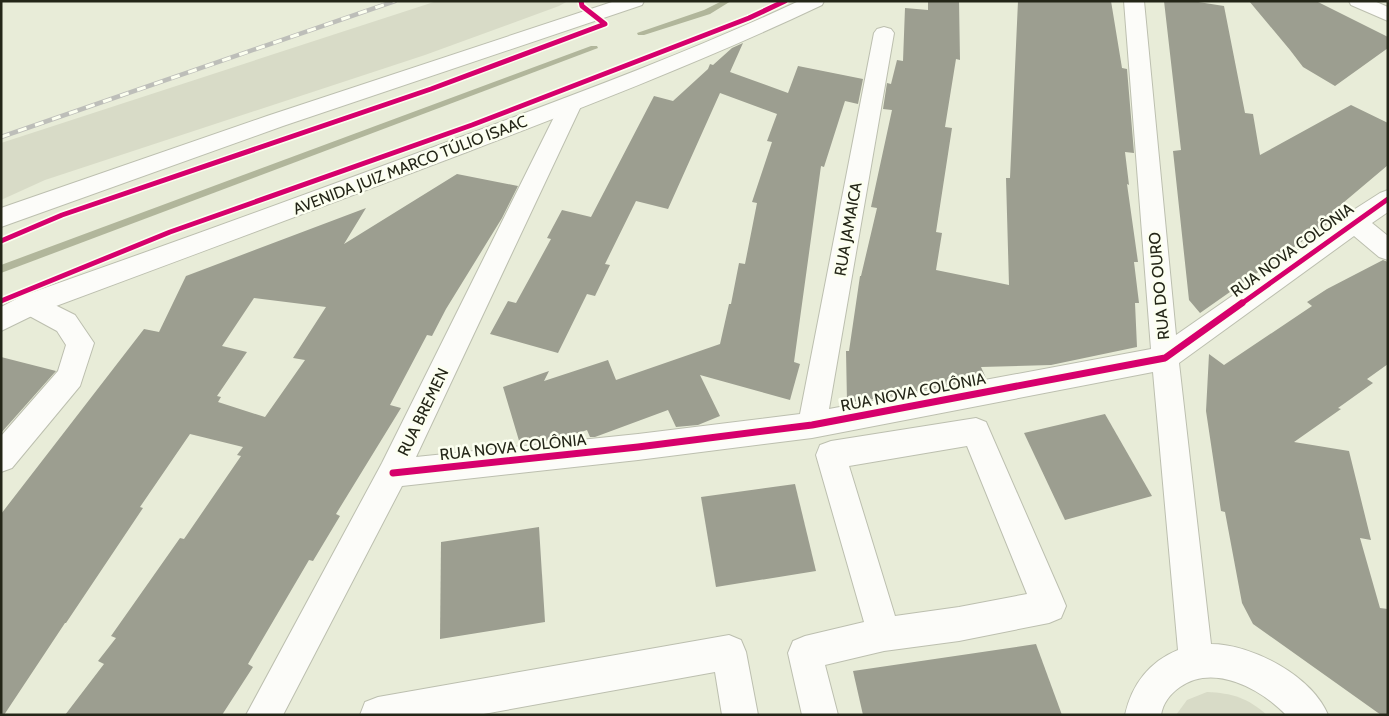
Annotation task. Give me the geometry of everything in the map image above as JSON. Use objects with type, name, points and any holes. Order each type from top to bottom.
[{"type":"street","points":[[1,218],[275,121],[635,1]]},
{"type":"street","name":"AVENIDA JUIZ MARCO TÚLIO ISAAC","points":[[1,320],[31,304],[304,205],[571,104],[774,21],[815,1]]},
{"type":"street","name":"RUA DO OURO","points":[[1134,1],[1166,358],[1196,661]]},
{"type":"street","points":[[1358,1],[1388,15]]},
{"type":"street","name":"RUA JAMAICA","points":[[812,425],[884,33]]},
{"type":"street","name":"RUA BREMEN","points":[[264,715],[393,473],[571,104]]},
{"type":"street","name":"RUA NOVA COLÔNIA","points":[[393,473],[629,448],[812,425],[1166,358],[1353,222],[1388,199]]},
{"type":"street","points":[[1353,222],[1388,250]]},
{"type":"street","points":[[1,458],[70,377],[80,344],[66,323],[31,304]]},
{"type":"street","points":[[820,715],[805,653],[884,634],[959,624],[1049,606],[976,431],[831,455],[884,634]]},
{"type":"street","points":[[378,715],[729,652],[740,715]]},
{"type":"street","points":[[1143,715],[1154,687],[1172,669],[1196,661],[1224,661],[1252,670],[1281,687],[1310,715]]},
{"type":"green space","points":[[437,1],[568,1],[425,55],[45,180],[1,200],[1,143]]},
{"type":"green space","points":[[1207,692],[1239,698],[1253,704],[1267,715],[1176,715],[1187,700]]},
{"type":"building","points":[[928,1],[959,1],[960,60],[956,59],[945,127],[952,128],[936,232],[942,233],[936,270],[1009,285],[1006,178],[1010,178],[1018,1],[1111,1],[1122,68],[1127,69],[1134,153],[1125,152],[1129,185],[1127,184],[1138,262],[1134,262],[1139,303],[1135,303],[1137,347],[1051,365],[981,367],[986,378],[863,401],[847,402],[846,351],[849,351],[860,276],[877,208],[871,207],[892,110],[883,109],[887,83],[891,84],[897,60],[903,61],[905,8],[928,10]]},
{"type":"building","points":[[1164,1],[1192,1],[1224,6],[1245,113],[1253,114],[1260,155],[1351,105],[1388,123],[1388,165],[1337,208],[1344,212],[1200,313],[1189,300],[1173,151],[1181,150]]},
{"type":"building","points":[[1249,1],[1316,1],[1388,37],[1388,48],[1335,86],[1303,67]]},
{"type":"building","points":[[743,43],[730,72],[788,93],[798,66],[863,79],[858,104],[845,101],[824,167],[821,166],[794,362],[800,364],[790,400],[700,375],[720,416],[698,425],[676,427],[668,410],[595,437],[590,437],[587,430],[558,440],[520,444],[503,387],[549,371],[544,381],[608,360],[616,380],[720,344],[729,304],[731,304],[739,263],[745,264],[757,203],[752,202],[772,142],[767,141],[777,114],[720,93],[668,209],[636,201],[605,264],[610,265],[595,296],[587,294],[558,353],[490,334],[508,301],[516,303],[551,239],[547,238],[562,210],[591,217],[654,96],[673,101],[708,69],[710,64],[713,65],[732,48]]},
{"type":"building","points":[[457,174],[518,186],[502,218],[446,309],[432,336],[427,335],[390,405],[401,408],[336,514],[340,516],[313,561],[309,560],[248,664],[253,667],[222,715],[65,715],[104,664],[98,661],[116,638],[111,636],[180,538],[184,539],[241,456],[237,455],[243,447],[190,434],[140,507],[143,508],[66,623],[4,715],[1,715],[1,514],[144,329],[159,332],[186,276],[366,208],[344,244]],"holes":[[[254,298],[326,307],[293,358],[305,360],[265,417],[218,402],[221,397],[217,396],[247,352],[222,346]]]},
{"type":"building","points":[[1383,260],[1388,262],[1388,364],[1367,379],[1373,383],[1338,408],[1341,409],[1294,442],[1349,451],[1371,540],[1360,538],[1380,608],[1388,609],[1388,715],[1381,715],[1253,624],[1242,603],[1225,512],[1221,511],[1206,411],[1209,354],[1224,365],[1312,306],[1307,302],[1327,289]]},
{"type":"building","points":[[1,357],[56,371],[1,433]]},
{"type":"building","points":[[1105,414],[1152,496],[1065,520],[1024,433]]},
{"type":"building","points":[[795,484],[816,571],[716,587],[701,497]]},
{"type":"building","points":[[539,527],[545,622],[440,639],[441,542]]},
{"type":"building","points":[[1036,644],[1062,715],[863,715],[853,671]]},
{"type":"waterway","points":[[641,33],[707,12],[728,1]]},
{"type":"waterway","points":[[1,269],[594,48]]},
{"type":"railway","points":[[1,137],[395,1]]},
{"type":"cycle path","points":[[1,241],[62,215],[431,89],[605,24],[582,6],[581,1]]},
{"type":"cycle path","points":[[1,301],[170,232],[472,125],[749,18],[785,1]]},
{"type":"cycle path","points":[[393,473],[638,447],[812,425],[1165,358],[1388,199]]}]
